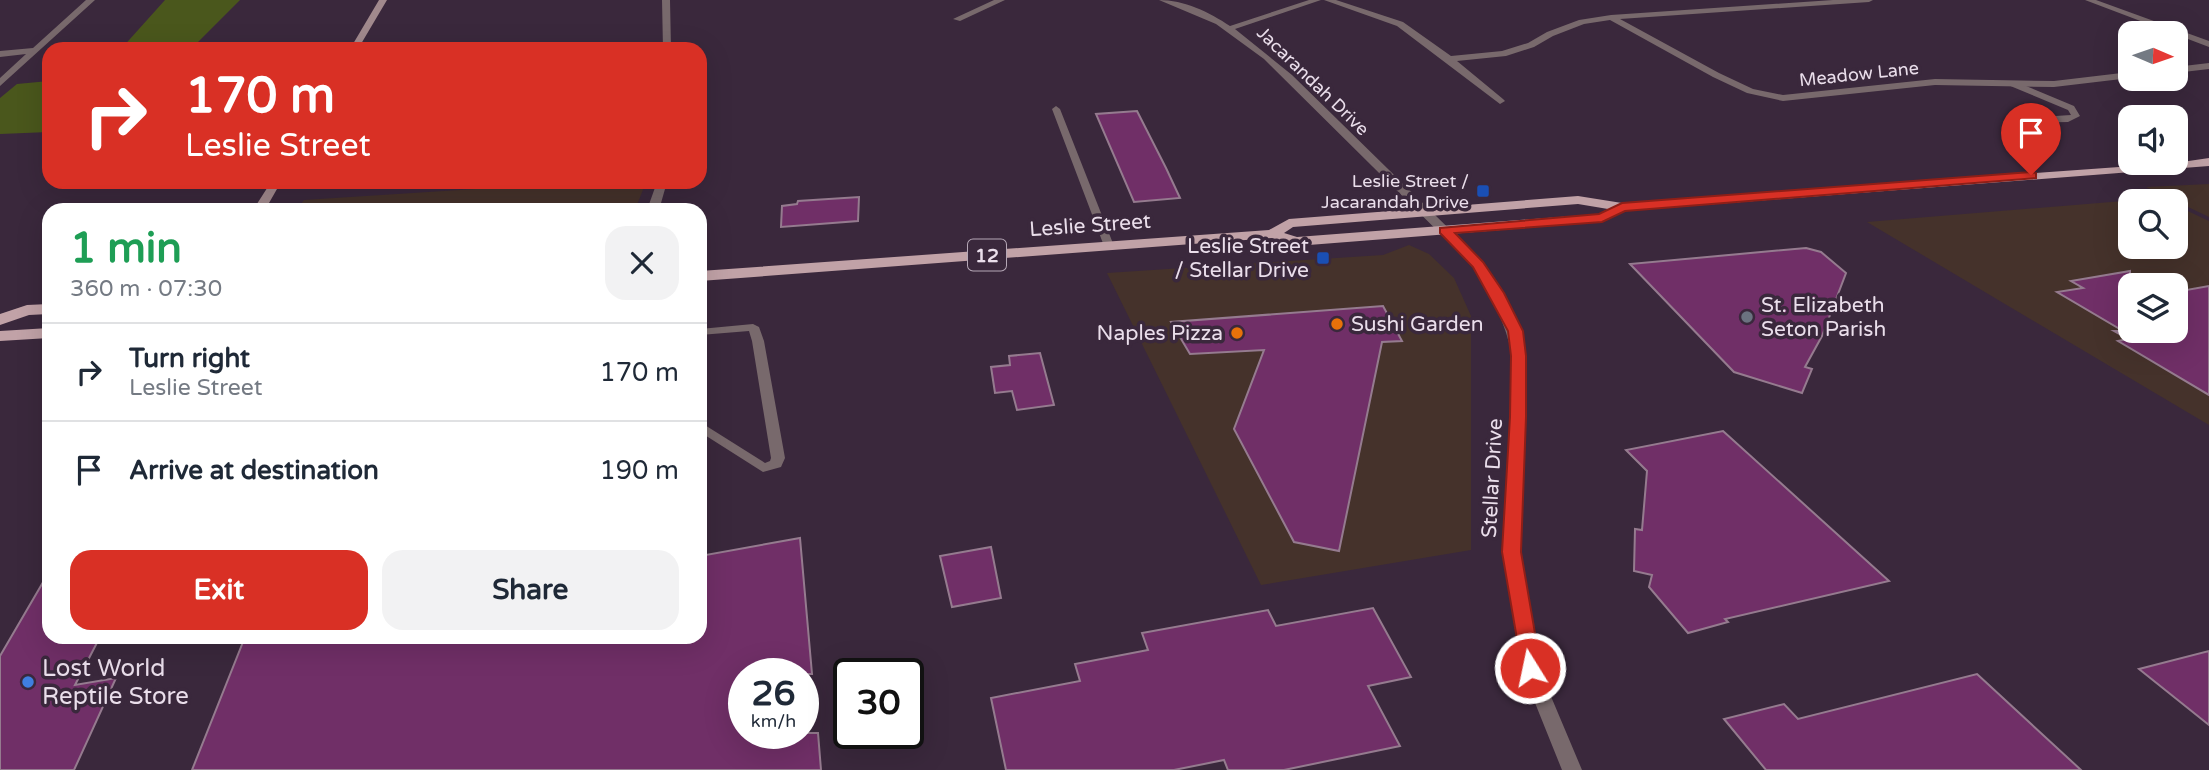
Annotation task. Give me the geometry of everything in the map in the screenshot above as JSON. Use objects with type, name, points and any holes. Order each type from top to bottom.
[{"type":"main road","name":"Leslie Street","points":[[1273,234],[1289,223],[1578,200],[1622,207],[2209,162]]},
{"type":"main road","name":"Leslie Street","points":[[707,275],[1273,234],[1296,242],[1602,218],[1622,207]]},
{"type":"main road","points":[[0,320],[27,310],[42,309]]},
{"type":"main road","points":[[0,336],[42,333]]},
{"type":"street","points":[[44,42],[91,0]]},
{"type":"street","points":[[358,42],[383,0]]},
{"type":"street","points":[[666,0],[667,42]]},
{"type":"street","points":[[957,19],[1001,0]]},
{"type":"street","name":"Jacarandah Drive","points":[[1163,0],[1181,4],[1231,27],[1301,88],[1424,212]]},
{"type":"street","points":[[1231,27],[1317,0]]},
{"type":"street","points":[[1328,0],[1400,24],[1449,59],[1500,102]]},
{"type":"street","points":[[1449,59],[1503,54],[1531,45],[1550,34],[1582,22],[1611,17],[1870,0]]},
{"type":"street","points":[[2089,0],[2209,44]]},
{"type":"street","name":"Meadow Lane","points":[[1611,17],[1735,84],[1750,91],[1783,98],[1935,82],[2054,84],[2118,76]]},
{"type":"street","points":[[0,83],[42,44]]},
{"type":"street","points":[[0,54],[34,51]]},
{"type":"street","points":[[2188,68],[2209,66]]},
{"type":"street","name":"Stellar Drive","points":[[1424,212],[1478,264],[1497,293],[1515,331],[1519,356],[1513,566],[1530,668],[1572,770]]},
{"type":"lane","points":[[2011,83],[2071,108],[2076,116],[2068,119],[2024,121]]},
{"type":"lane","points":[[1056,109],[1109,246]]},
{"type":"lane","points":[[707,331],[753,327],[758,341],[778,458],[776,464],[763,468],[707,431]]},
{"type":"shaded area","points":[[2209,184],[2209,217],[2188,207],[2188,189],[2146,187]]},
{"type":"shaded area","points":[[474,189],[643,189],[638,203],[302,203],[304,200]]},
{"type":"shaded area","points":[[2118,201],[2118,259],[2188,259],[2188,211],[2209,221],[2209,425],[1867,222]]},
{"type":"shaded area","points":[[1409,245],[1429,254],[1454,278],[1471,316],[1471,550],[1261,585],[1107,273],[1383,255]]},
{"type":"green space","points":[[165,0],[240,0],[198,42],[127,42]]},
{"type":"green space","points":[[42,82],[42,132],[0,134],[0,98],[17,84]]},
{"type":"building","points":[[1137,111],[1180,198],[1134,202],[1096,114]]},
{"type":"building","points":[[859,197],[858,221],[781,227],[782,206],[797,204],[798,201]]},
{"type":"building","name":"St. Elizabeth Seton Parish","points":[[1806,248],[1821,252],[1846,273],[1822,336],[1805,367],[1812,369],[1802,393],[1734,372],[1630,264]]},
{"type":"building","points":[[2118,273],[2118,328],[2057,292],[2083,288],[2071,281]]},
{"type":"building","points":[[2209,286],[2209,395],[2121,343],[2188,343],[2188,290]]},
{"type":"building","points":[[1383,306],[1402,341],[1382,342],[1339,551],[1294,542],[1234,429],[1264,350],[1190,354],[1171,322]]},
{"type":"building","points":[[1040,353],[1054,405],[1017,410],[1012,391],[995,393],[991,367],[1010,365],[1009,356]]},
{"type":"building","points":[[1723,431],[1889,581],[1725,619],[1728,622],[1688,633],[1649,587],[1652,575],[1634,571],[1635,529],[1642,530],[1647,471],[1626,450]]},
{"type":"building","points":[[800,538],[811,658],[728,658],[728,749],[819,749],[819,745],[821,770],[192,770],[242,644],[707,644],[707,555]]},
{"type":"building","points":[[991,547],[1001,598],[952,607],[940,556]]},
{"type":"building","points":[[42,584],[42,644],[96,644],[75,685],[116,678],[74,770],[0,770],[0,656]]},
{"type":"building","points":[[1373,608],[1411,677],[1368,686],[1400,746],[1284,770],[1228,770],[1224,760],[1174,770],[1006,770],[991,698],[1080,681],[1075,664],[1148,650],[1142,633],[1268,610],[1276,626]]},
{"type":"building","points":[[2209,651],[2209,725],[2139,669]]},
{"type":"building","points":[[1977,674],[2081,770],[1766,770],[1724,719],[1784,704],[1798,719]]},
{"type":"place","name":"Leslie Street / Jacarandah Drive","points":[[1483,191]]},
{"type":"place","name":"Leslie Street / Stellar Drive","points":[[1323,258]]},
{"type":"place","name":"St. Elizabeth Seton Parish","points":[[1747,317]]},
{"type":"place","name":"Sushi Garden","points":[[1337,324]]},
{"type":"place","name":"Naples Pizza","points":[[1237,333]]},
{"type":"place","name":"Lost World Reptile Store","points":[[28,682]]},
{"type":"route","points":[[1530,668],[1511,552],[1518,417],[1519,356],[1515,331],[1497,293],[1478,264],[1444,230],[1602,218],[1622,207],[2031,175]]}]
